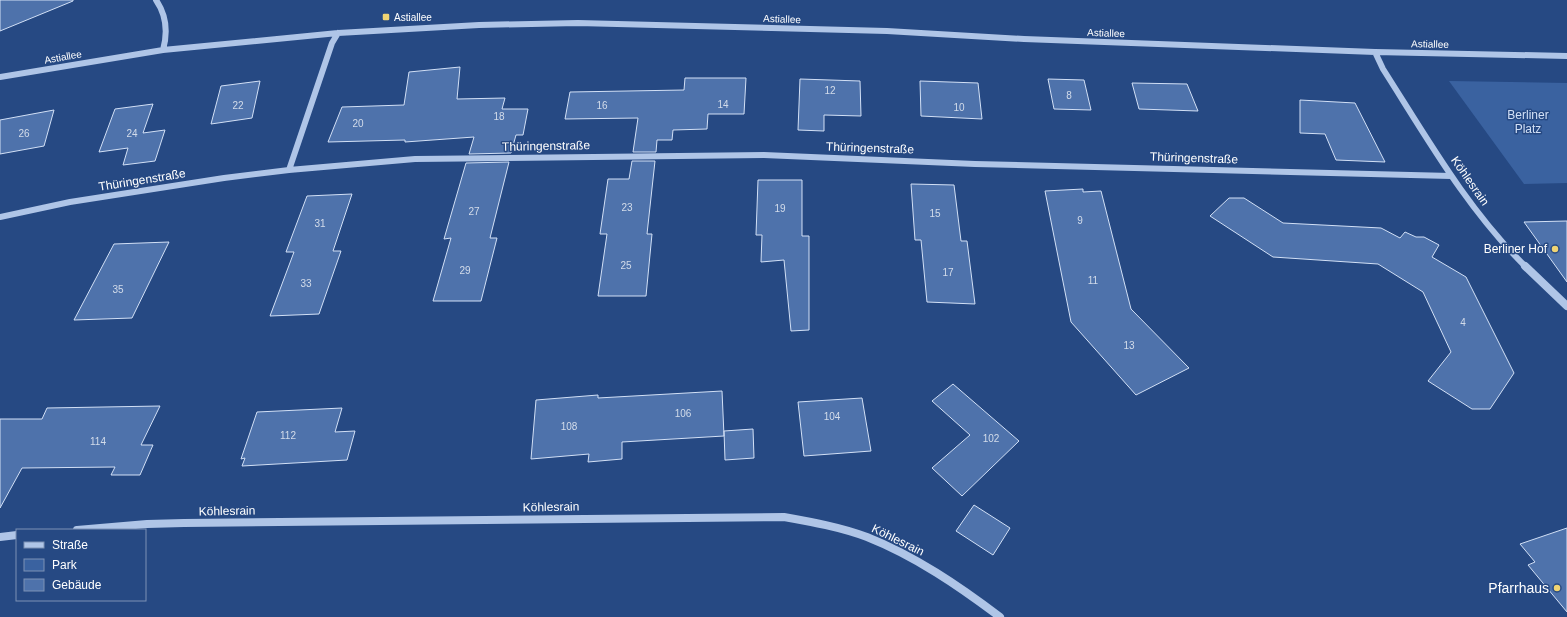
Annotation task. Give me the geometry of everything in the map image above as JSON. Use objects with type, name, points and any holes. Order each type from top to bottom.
[{"type":"street","points":[[156,0],[163,8],[166,27],[167,38],[163,50]]},
{"type":"street","name":"Astiallee","points":[[0,78],[163,50],[338,33],[456,26],[578,23],[887,31],[1375,52],[1567,56]]},
{"type":"street","points":[[289,170],[332,43],[338,33]]},
{"type":"street","name":"Köhlesrain","points":[[1375,52],[1383,68],[1451,176],[1494,234],[1567,306]]},
{"type":"street","name":"Thüringenstraße","points":[[0,217],[70,202],[224,178],[289,170],[415,159],[764,155],[976,164],[1451,176]]},
{"type":"street","name":"Köhlesrain","points":[[89,529],[177,523],[784,517],[832,526],[878,541],[941,575],[1000,617]]},
{"type":"street","points":[[0,537],[16,535]]},
{"type":"green space","name":"Berliner Platz","points":[[1449,81],[1567,83],[1567,183],[1524,184]]},
{"type":"building","points":[[0,0],[73,0],[73,1],[0,31]]},
{"type":"building","points":[[460,67],[457,99],[505,98],[502,109],[528,109],[523,135],[516,135],[511,153],[469,154],[474,137],[405,142],[405,140],[328,142],[342,107],[404,105],[409,72]]},
{"type":"building","points":[[685,78],[746,78],[744,114],[708,114],[707,129],[673,130],[672,140],[657,140],[656,152],[633,152],[638,118],[565,119],[570,92],[684,90]]},
{"type":"building","points":[[800,79],[860,81],[861,116],[824,115],[824,131],[798,130]]},
{"type":"building","points":[[1048,79],[1084,80],[1091,110],[1054,109]]},
{"type":"building","points":[[260,81],[252,118],[211,124],[221,86]]},
{"type":"building","points":[[920,81],[978,83],[982,119],[921,116]]},
{"type":"building","points":[[1132,83],[1187,84],[1198,111],[1139,109]]},
{"type":"building","points":[[1300,100],[1355,103],[1385,162],[1336,160],[1325,134],[1300,133]]},
{"type":"building","points":[[153,104],[143,133],[165,130],[155,161],[123,165],[128,148],[99,152],[115,109]]},
{"type":"building","points":[[54,110],[44,146],[0,154],[0,120]]},
{"type":"building","points":[[632,161],[655,161],[647,234],[652,234],[646,296],[598,296],[607,234],[600,234],[608,179],[629,179]]},
{"type":"building","points":[[509,162],[490,238],[497,238],[481,301],[433,301],[451,238],[444,239],[466,163]]},
{"type":"building","points":[[758,180],[802,180],[802,236],[809,236],[809,330],[791,331],[784,260],[761,262],[762,235],[756,235]]},
{"type":"building","points":[[911,184],[954,185],[961,241],[967,241],[975,304],[927,302],[921,240],[915,240]]},
{"type":"building","points":[[1083,189],[1083,192],[1101,191],[1131,309],[1189,368],[1136,395],[1071,322],[1045,191]]},
{"type":"building","points":[[352,194],[333,251],[341,251],[319,314],[270,316],[294,252],[286,252],[307,196]]},
{"type":"building","points":[[1229,198],[1244,198],[1283,223],[1381,228],[1400,238],[1405,232],[1416,237],[1424,237],[1439,245],[1432,257],[1466,277],[1514,373],[1490,409],[1472,409],[1428,381],[1451,352],[1423,292],[1378,264],[1273,257],[1210,216]]},
{"type":"building","name":"Berliner Hof","points":[[1567,221],[1567,282],[1524,222]]},
{"type":"building","points":[[169,242],[132,318],[74,320],[114,244]]},
{"type":"building","points":[[953,384],[1019,441],[962,496],[932,468],[970,435],[932,401]]},
{"type":"building","points":[[722,391],[724,436],[622,442],[622,459],[588,462],[589,454],[531,459],[536,400],[598,395],[598,398]]},
{"type":"building","points":[[862,398],[871,451],[804,456],[798,402]]},
{"type":"building","points":[[160,406],[141,445],[153,445],[140,475],[111,475],[115,467],[22,468],[0,508],[0,419],[42,419],[47,408]]},
{"type":"building","points":[[342,408],[335,432],[355,431],[347,460],[242,466],[245,458],[241,459],[257,412]]},
{"type":"building","points":[[753,429],[754,458],[725,460],[724,431]]},
{"type":"building","points":[[974,505],[1010,528],[993,555],[956,531]]},
{"type":"building","name":"Pfarrhaus","points":[[1567,528],[1567,612],[1528,565],[1535,562],[1520,544]]},
{"type":"place","name":"Astiallee","points":[[386,17]]},
{"type":"place","name":"Berliner Hof","points":[[1555,249]]},
{"type":"place","name":"Pfarrhaus","points":[[1557,588]]}]
